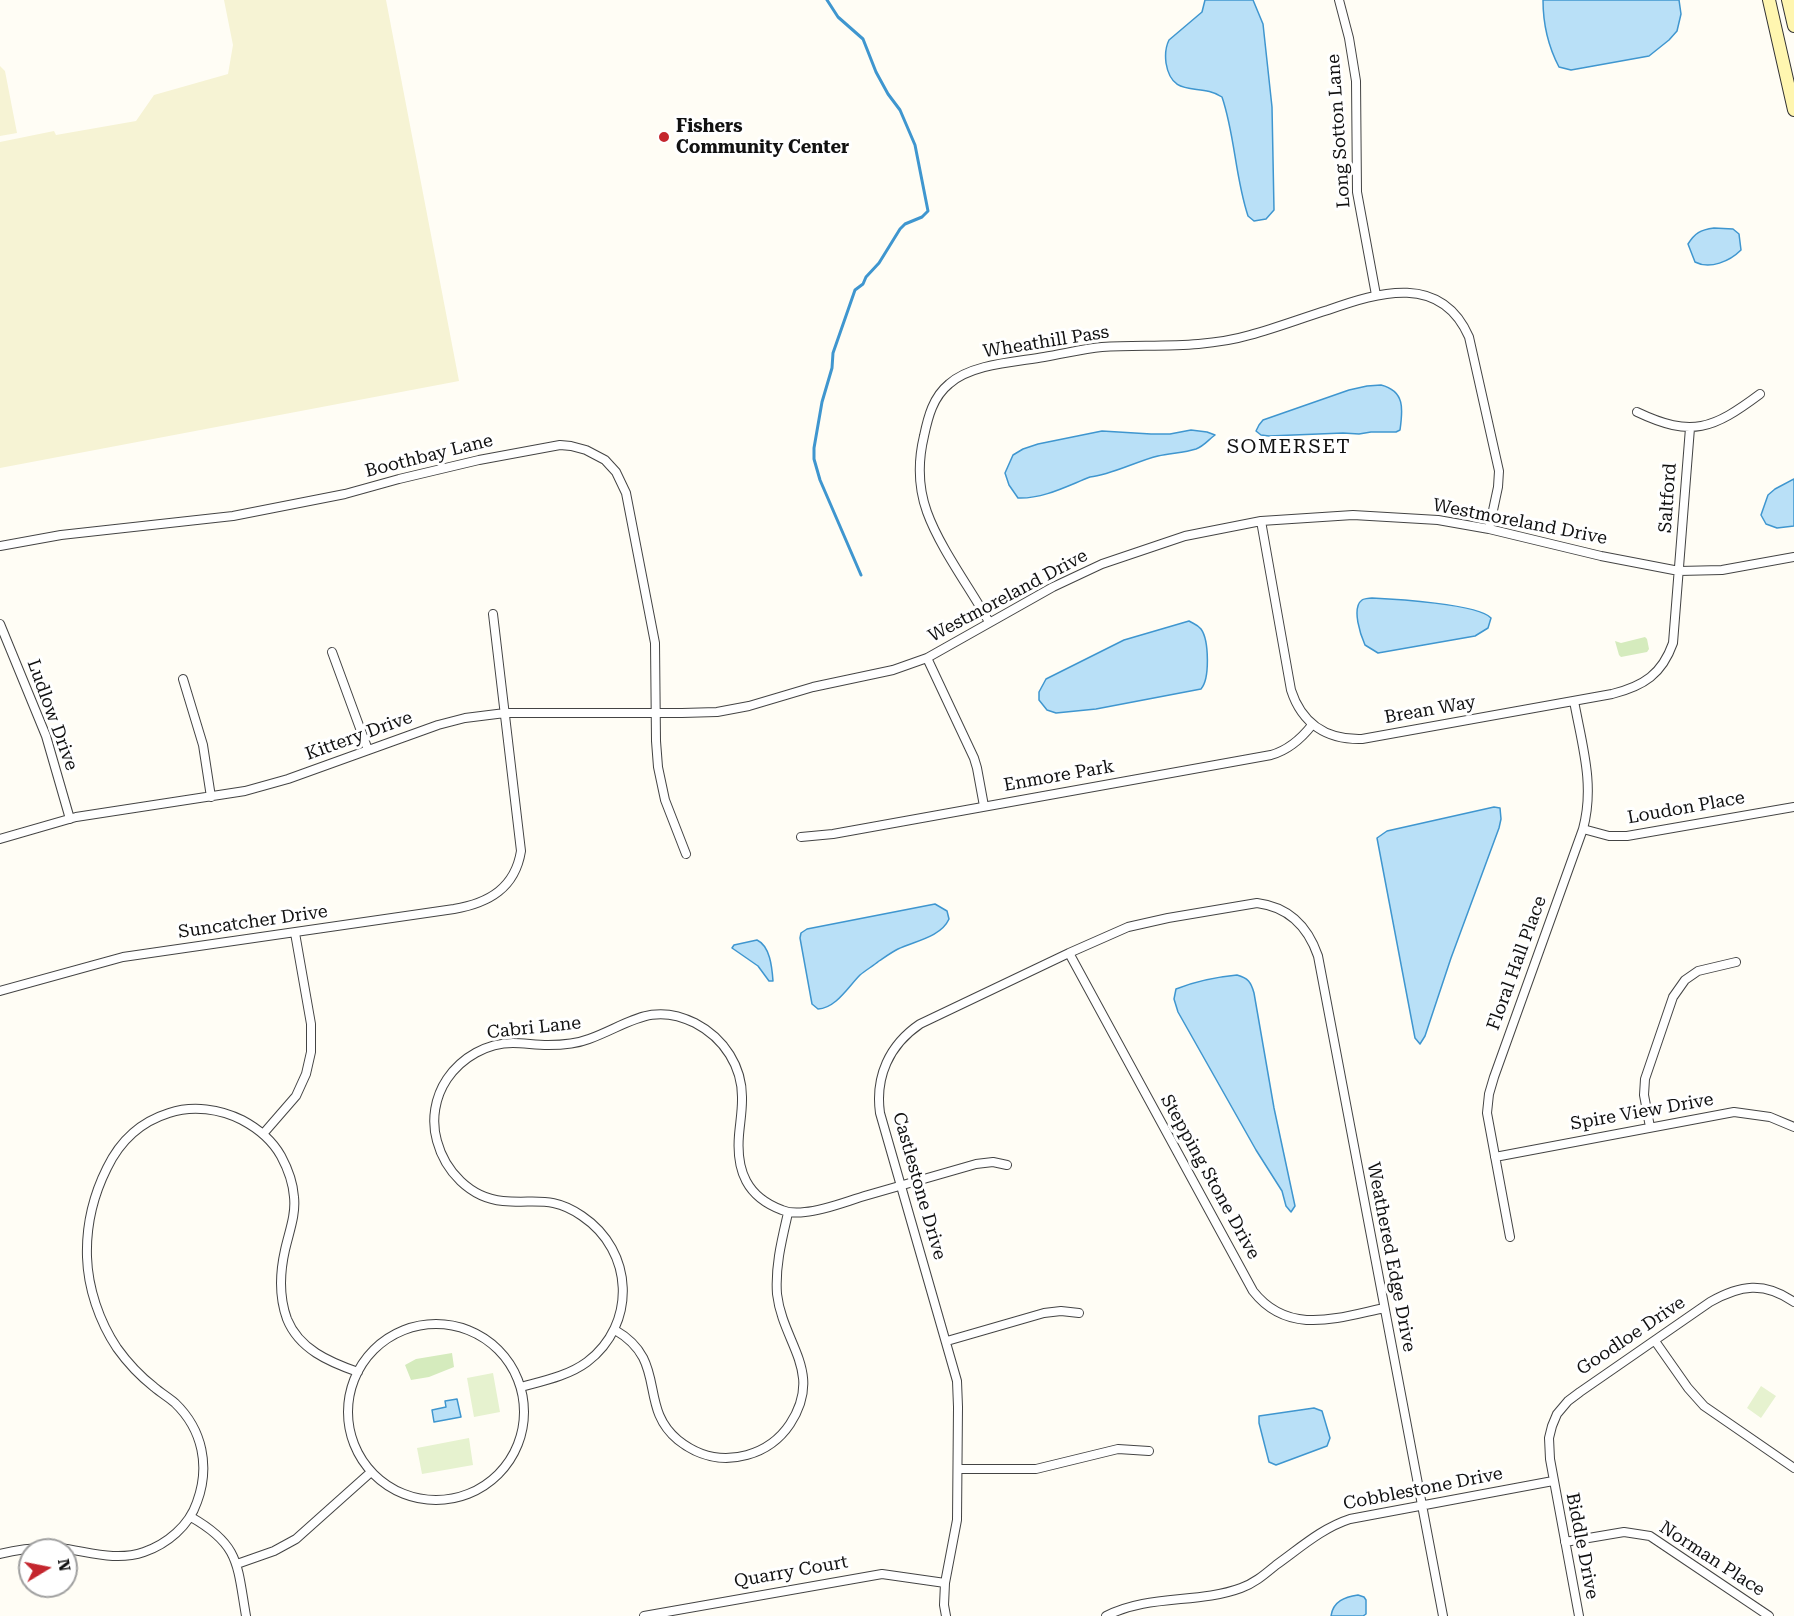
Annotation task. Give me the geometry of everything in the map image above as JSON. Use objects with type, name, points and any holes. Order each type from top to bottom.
[{"type":"main road","points":[[1769,0],[1794,110]]},
{"type":"main road","points":[[1788,0],[1794,26]]},
{"type":"street","name":"Long Sotton Lane","points":[[1339,0],[1349,38],[1356,81],[1357,192],[1376,295]]},
{"type":"street","name":"Wheathill Pass","points":[[989,622],[934,529],[921,489],[920,461],[925,431],[934,403],[948,384],[976,370],[1090,349],[1233,340],[1376,295],[1399,292],[1416,293],[1442,303],[1460,319],[1469,337],[1496,453],[1499,479],[1488,529]]},
{"type":"street","points":[[1637,412],[1663,423],[1690,428],[1720,421],[1760,394]]},
{"type":"street","name":"Saltford","points":[[1679,571],[1690,428]]},
{"type":"street","name":"Boothbay Lane","points":[[0,546],[81,532],[233,516],[345,494],[480,460],[560,445],[577,447],[593,453],[611,466],[620,478],[626,493],[655,644],[656,754],[661,783],[686,854]]},
{"type":"street","name":"Westmoreland Drive","points":[[735,709],[813,687],[893,670],[927,658],[1070,578],[1119,557],[1192,534],[1261,521],[1312,516],[1371,515],[1438,520],[1679,571],[1722,570],[1794,557]]},
{"type":"street","points":[[1261,521],[1291,690],[1298,708],[1312,725]]},
{"type":"street","name":"Brean Way","points":[[1312,725],[1340,738],[1362,739],[1632,689],[1648,680],[1661,667],[1673,643],[1679,571]]},
{"type":"street","points":[[493,614],[505,713]]},
{"type":"street","name":"Ludlow Drive","points":[[0,624],[46,736],[70,819]]},
{"type":"street","points":[[332,652],[368,750]]},
{"type":"street","points":[[927,658],[974,758],[984,807]]},
{"type":"street","points":[[183,679],[203,745],[211,797]]},
{"type":"street","name":"Floral Hall Place","points":[[1510,1237],[1487,1113],[1491,1085],[1587,813],[1589,785],[1574,701]]},
{"type":"street","name":"Kittery Drive","points":[[0,839],[70,819],[105,812],[245,791],[473,716],[505,713],[708,713],[735,709]]},
{"type":"street","name":"Suncatcher Drive","points":[[0,991],[114,959],[472,906],[493,897],[515,871],[521,850],[505,713]]},
{"type":"street","name":"Enmore Park","points":[[801,837],[833,834],[1271,755],[1291,746],[1312,725]]},
{"type":"street","name":"Loudon Place","points":[[1583,829],[1609,836],[1627,836],[1794,807]]},
{"type":"street","name":"Castlestone Drive","points":[[946,1616],[945,1583],[957,1520],[958,1390],[947,1341],[883,1124],[879,1103],[882,1074],[892,1050],[905,1035],[927,1020],[1134,925],[1252,903],[1262,903],[1288,914]]},
{"type":"street","name":"Weathered Edge Drive","points":[[1288,914],[1307,931],[1318,956],[1443,1616]]},
{"type":"street","points":[[263,1134],[296,1096],[306,1074],[311,1052],[311,1024],[295,933]]},
{"type":"street","name":"Stepping Stone Drive","points":[[1069,953],[1253,1291],[1263,1303],[1278,1314],[1303,1321],[1384,1308]]},
{"type":"street","points":[[1650,1127],[1644,1095],[1645,1078],[1673,996],[1685,980],[1698,971],[1736,962]]},
{"type":"street","name":"Cabri Lane","points":[[521,1387],[554,1378],[584,1364],[601,1349],[615,1330],[622,1300],[622,1278],[614,1250],[600,1231],[582,1215],[559,1204],[504,1201],[482,1195],[461,1182],[445,1162],[436,1140],[435,1107],[448,1078],[472,1055],[500,1044],[553,1045],[584,1041],[632,1019],[651,1015],[672,1016],[695,1023],[719,1041],[729,1053],[741,1080],[742,1100],[738,1153],[740,1167],[748,1184],[752,1191],[764,1201],[788,1213]]},
{"type":"street","points":[[0,1554],[56,1548],[105,1556],[135,1555],[153,1548],[179,1530],[190,1517],[198,1499],[204,1460],[200,1442],[184,1414],[136,1371],[119,1350],[96,1306],[89,1275],[87,1245],[90,1217],[101,1179],[114,1154],[130,1134],[152,1120],[184,1109],[209,1110],[234,1116],[263,1134],[274,1146],[291,1178],[294,1193],[292,1225],[285,1248],[281,1276],[287,1319],[299,1340],[315,1353],[358,1372]]},
{"type":"street","name":"Spire View Drive","points":[[1495,1157],[1734,1112],[1770,1117],[1794,1127]]},
{"type":"street","points":[[615,1330],[629,1338],[638,1347],[650,1373],[657,1412],[677,1439],[695,1451],[721,1458],[750,1454],[770,1445],[781,1436],[792,1422],[801,1403],[804,1386],[800,1358],[783,1321],[777,1295],[777,1264],[788,1213],[819,1210],[976,1164],[993,1162],[1007,1165]]},
{"type":"street","name":"Goodloe Drive","points":[[1553,1481],[1549,1438],[1551,1426],[1557,1414],[1580,1392],[1710,1302],[1733,1291],[1750,1287],[1760,1288],[1778,1292],[1794,1302]]},
{"type":"street","points":[[947,1341],[1044,1313],[1079,1312]]},
{"type":"street","points":[[443,1324],[470,1330],[492,1344],[510,1364],[521,1387],[525,1412],[519,1442],[513,1456],[494,1479],[468,1495],[454,1499],[424,1500],[409,1496],[382,1482],[371,1472],[357,1452],[349,1424],[350,1396],[358,1372],[371,1353],[392,1336],[417,1326],[443,1324]]},
{"type":"street","points":[[1655,1341],[1688,1388],[1704,1406],[1794,1468]]},
{"type":"street","points":[[958,1469],[1036,1469],[1118,1449],[1149,1451]]},
{"type":"street","points":[[237,1564],[274,1551],[296,1539],[371,1472]]},
{"type":"street","name":"Cobblestone Drive","points":[[1106,1616],[1152,1602],[1227,1592],[1243,1587],[1266,1574],[1313,1537],[1338,1523],[1553,1481]]},
{"type":"street","name":"Biddle Drive","points":[[1553,1481],[1579,1616]]},
{"type":"street","points":[[190,1517],[217,1534],[229,1548],[237,1564],[246,1616]]},
{"type":"street","name":"Norman Place","points":[[1565,1542],[1624,1532],[1650,1536],[1769,1616]]},
{"type":"street","name":"Quarry Court","points":[[644,1616],[882,1574],[945,1583]]},
{"type":"shaded area","points":[[224,0],[386,0],[459,381],[0,468],[0,142],[54,131],[56,135],[136,121],[154,95],[228,74],[233,45]]},
{"type":"shaded area","points":[[0,66],[5,71],[17,133],[0,136]]},
{"type":"green space","points":[[1645,637],[1649,649],[1647,652],[1621,657],[1619,655],[1615,641],[1621,643]]},
{"type":"green space","points":[[452,1353],[454,1367],[429,1377],[411,1380],[405,1365],[416,1359]]},
{"type":"green space","points":[[493,1373],[500,1412],[474,1417],[467,1378]]},
{"type":"green space","points":[[1761,1386],[1776,1396],[1761,1418],[1747,1408]]},
{"type":"green space","points":[[469,1438],[473,1465],[422,1474],[417,1448]]},
{"type":"water","points":[[1205,0],[1253,0],[1263,24],[1272,107],[1274,210],[1266,219],[1254,221],[1248,216],[1222,97],[1181,86],[1174,82],[1169,74],[1166,52],[1169,40],[1202,12]]},
{"type":"water","points":[[1543,0],[1679,0],[1681,14],[1677,31],[1649,56],[1571,70],[1559,67],[1552,51],[1545,26]]},
{"type":"water","points":[[1714,228],[1733,229],[1739,234],[1741,250],[1731,258],[1713,265],[1695,262],[1688,244],[1698,233]]},
{"type":"water","points":[[1381,385],[1395,392],[1401,402],[1400,430],[1396,432],[1269,436],[1261,435],[1256,431],[1263,420],[1349,390]]},
{"type":"water","points":[[1191,430],[1215,435],[1196,449],[1150,458],[1037,496],[1018,498],[1009,485],[1005,473],[1013,455],[1038,444],[1102,431],[1170,434]]},
{"type":"water","points":[[1794,479],[1794,526],[1777,528],[1766,524],[1761,515],[1768,495]]},
{"type":"water","points":[[1372,598],[1454,606],[1483,613],[1491,618],[1488,628],[1475,636],[1378,653],[1365,645],[1357,615],[1357,609],[1362,600]]},
{"type":"water","points":[[1189,621],[1201,629],[1206,642],[1207,669],[1201,689],[1096,709],[1056,713],[1047,710],[1039,700],[1039,692],[1046,679],[1124,640]]},
{"type":"water","points":[[1494,807],[1500,808],[1499,828],[1425,1036],[1420,1044],[1415,1038],[1377,838],[1387,831]]},
{"type":"water","points":[[935,904],[947,911],[949,919],[940,930],[927,938],[898,949],[879,961],[860,975],[830,1005],[818,1009],[812,1004],[801,933],[807,929]]},
{"type":"water","points":[[757,940],[768,952],[773,981],[769,981],[758,966],[732,948],[734,945]]},
{"type":"water","points":[[1237,975],[1248,981],[1254,993],[1274,1108],[1295,1206],[1291,1212],[1286,1206],[1282,1191],[1256,1150],[1178,1012],[1174,999],[1176,989],[1206,980]]},
{"type":"water","points":[[457,1399],[461,1417],[434,1422],[432,1410],[446,1407],[445,1401]]},
{"type":"water","points":[[1314,1408],[1322,1411],[1330,1438],[1327,1446],[1276,1465],[1269,1462],[1259,1416]]},
{"type":"water","points":[[1358,1595],[1366,1600],[1366,1614],[1363,1616],[1331,1616],[1337,1603]]},
{"type":"waterway","points":[[827,0],[838,17],[863,39],[876,72],[900,110],[915,145],[928,211],[922,217],[905,224],[900,229],[879,263],[866,277],[863,284],[855,290],[833,353],[832,368],[822,402],[814,459],[820,480],[861,575]]},
{"type":"place","name":"Fishers Community Center","points":[[664,137]]},
{"type":"district","name":"SOMERSET","points":[[1289,447]]}]
